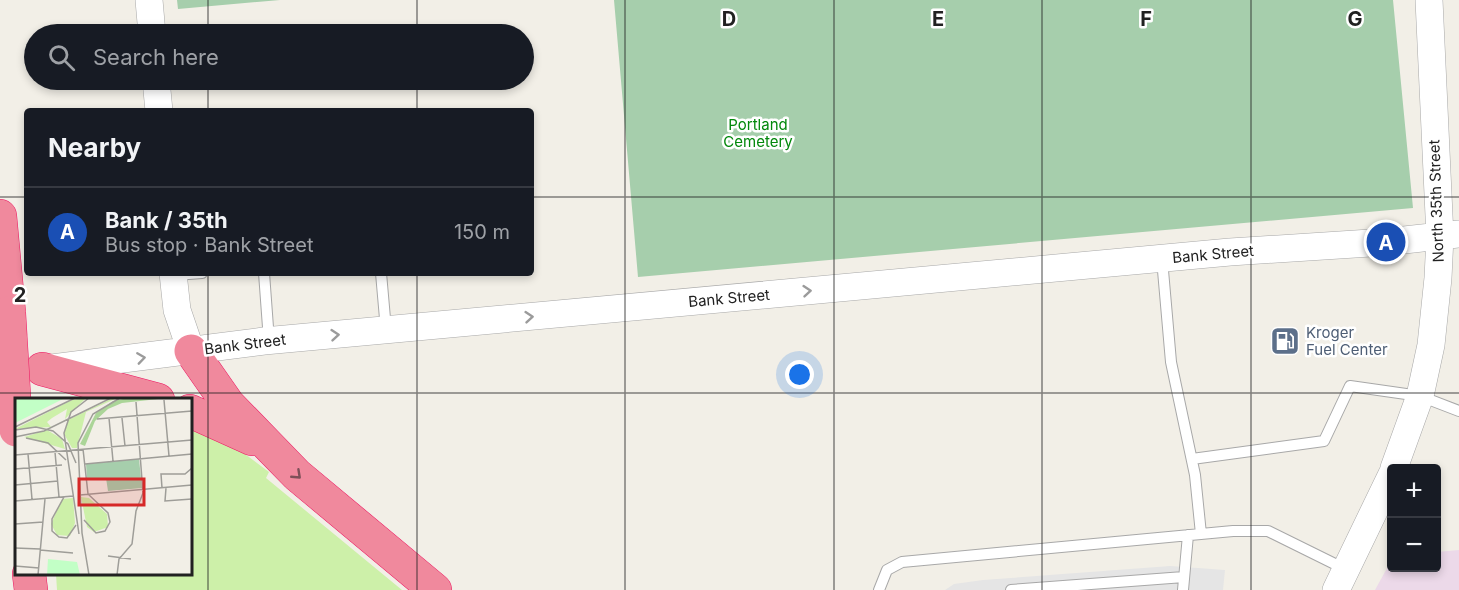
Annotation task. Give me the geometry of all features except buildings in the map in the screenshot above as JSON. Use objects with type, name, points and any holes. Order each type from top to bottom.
[{"type":"highway","points":[[0,216],[15,413]]},
{"type":"highway","points":[[191,351],[228,404],[297,476],[435,590]]},
{"type":"highway","points":[[42,369],[154,398]]},
{"type":"highway","points":[[192,412],[271,448]]},
{"type":"highway","points":[[29,575],[31,590]]},
{"type":"street","points":[[149,0],[151,24]]},
{"type":"street","name":"North 35th Street","points":[[1395,464],[1420,396],[1449,235],[1429,0]]},
{"type":"street","points":[[157,90],[159,108]]},
{"type":"street","name":"Bank Street","points":[[0,372],[42,369],[269,341],[1162,258],[1449,235]]},
{"type":"street","points":[[173,276],[177,310],[191,351]]},
{"type":"street","points":[[1341,580],[1387,484]]},
{"type":"lane","points":[[1162,258],[1171,363],[1195,476],[1201,534]]},
{"type":"lane","points":[[264,276],[269,341]]},
{"type":"lane","points":[[381,276],[386,330]]},
{"type":"lane","points":[[1192,459],[1324,441],[1350,386],[1420,396],[1459,411]]},
{"type":"lane","points":[[879,590],[886,570],[902,562],[1233,531],[1268,531],[1341,580]]},
{"type":"lane","points":[[1183,590],[1188,535]]},
{"type":"lane","points":[[1011,590],[1184,577]]},
{"type":"shaded area","points":[[1459,550],[1459,590],[1375,590],[1387,568],[1387,572],[1441,572],[1441,552]]},
{"type":"shaded area","points":[[1170,566],[1225,570],[1223,590],[945,590],[954,584],[983,580]]},
{"type":"green space","points":[[177,0],[280,0],[178,9]]},
{"type":"green space","name":"Portland Cemetery","points":[[614,0],[1393,0],[1413,208],[638,277]]},
{"type":"green space","points":[[192,422],[221,436],[269,472],[266,478],[402,590],[57,590],[56,575],[192,575]]},
{"type":"place","name":"Bank / 35th","points":[[1386,242]]},
{"type":"place","name":"Kroger Fuel Center","points":[[1285,341]]}]
